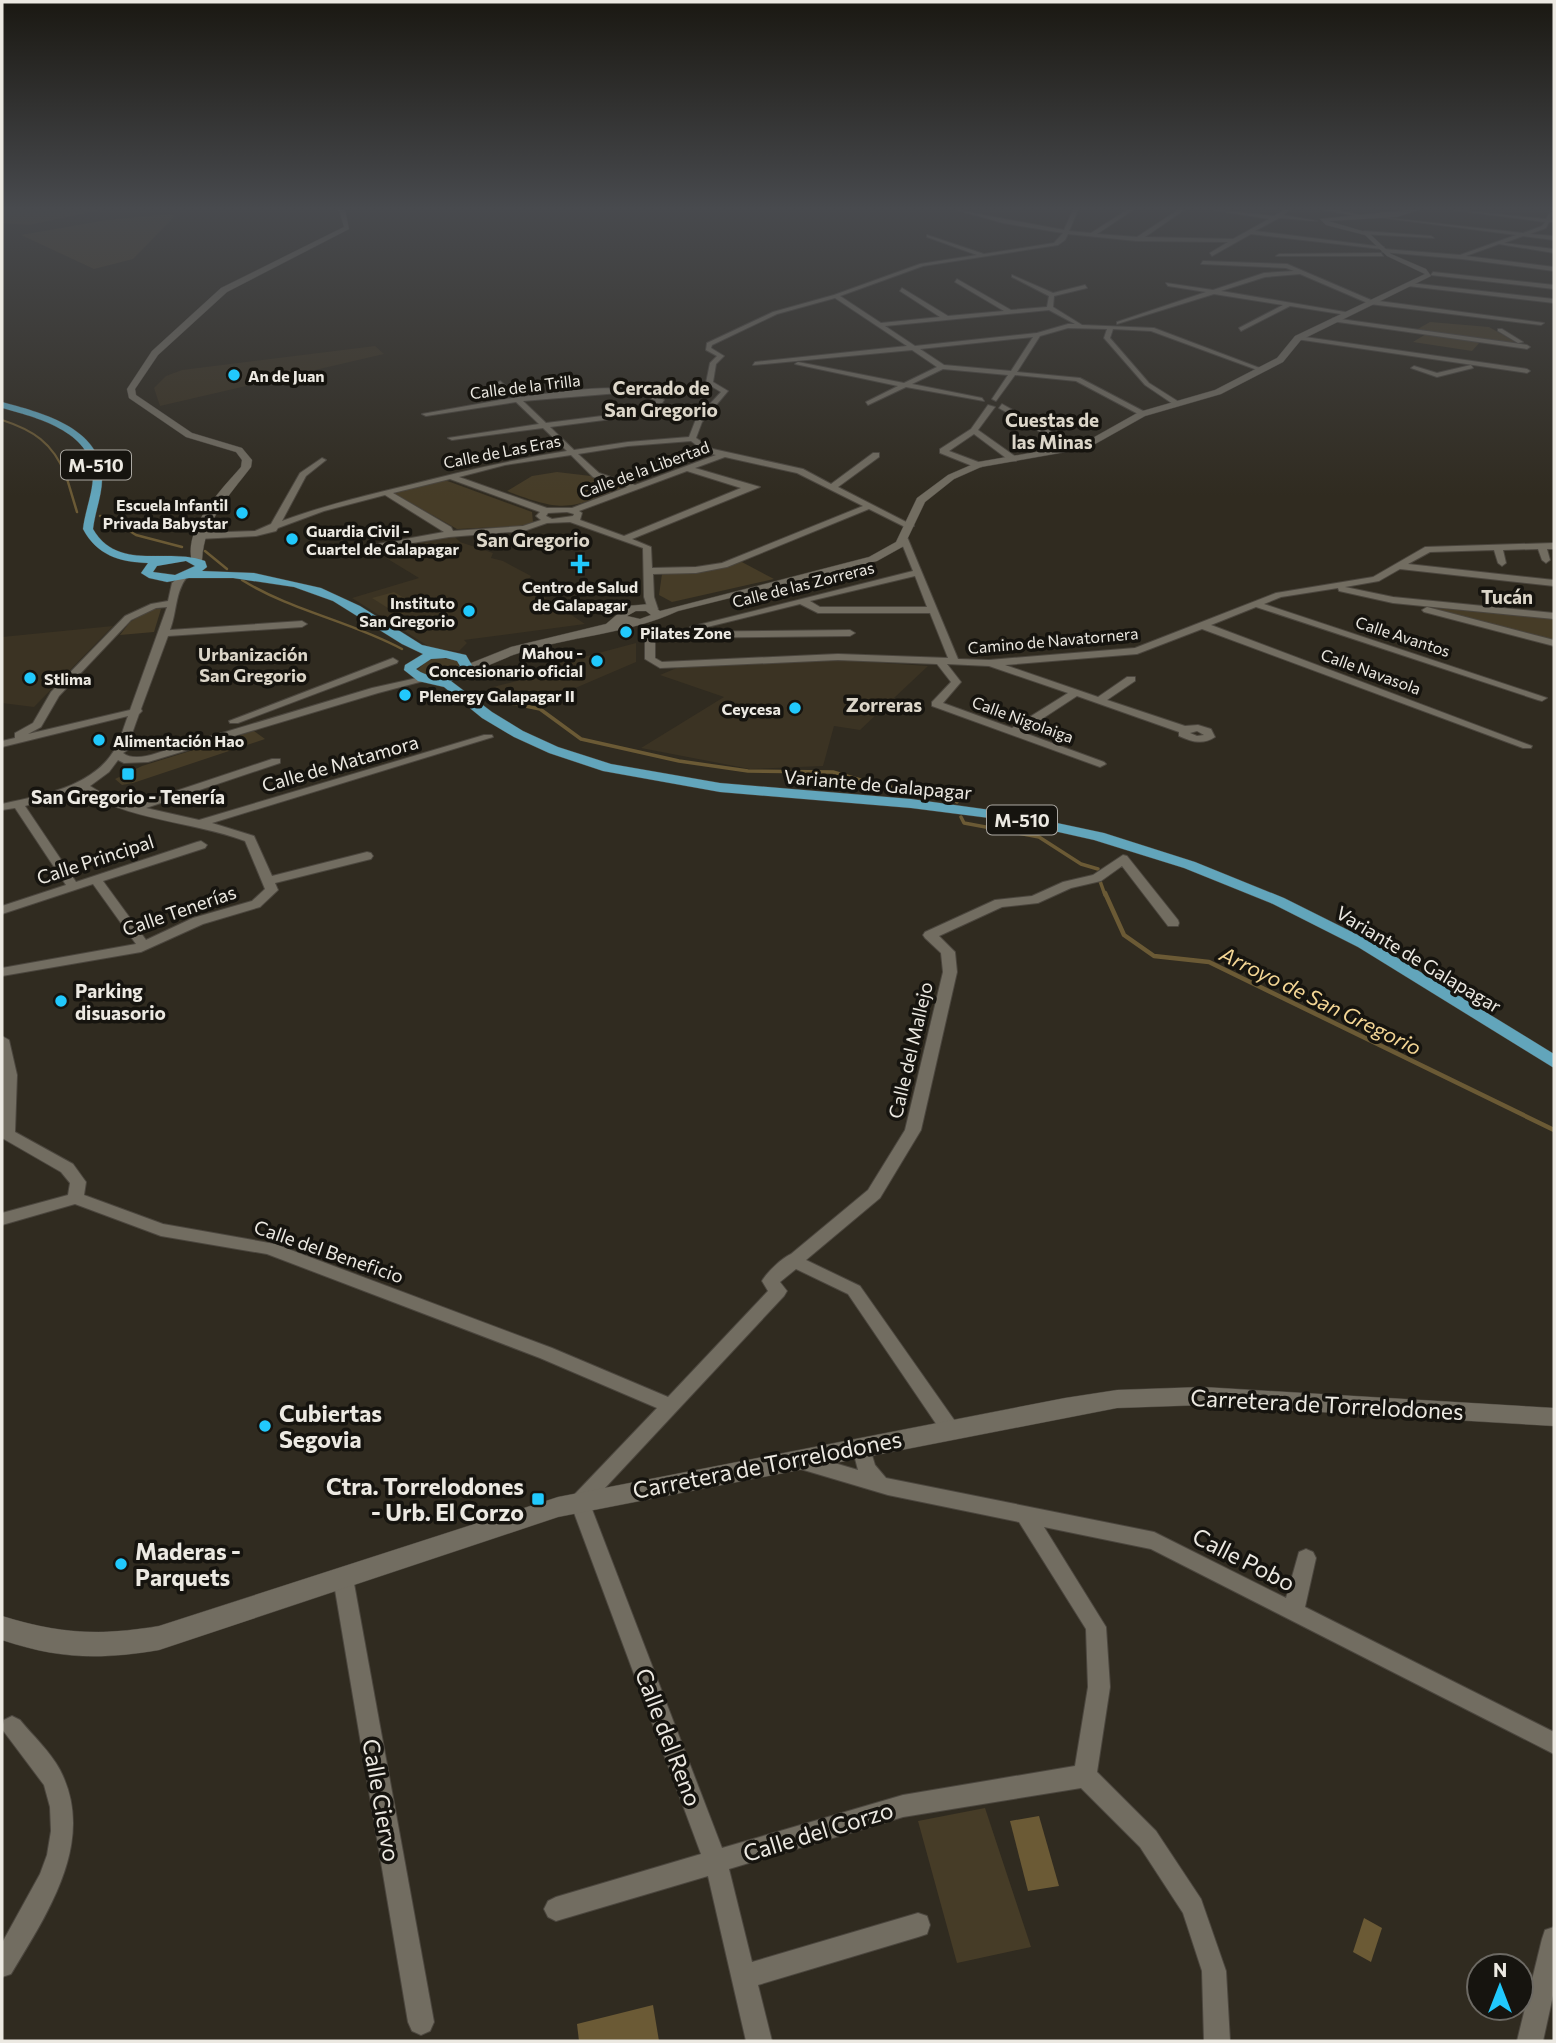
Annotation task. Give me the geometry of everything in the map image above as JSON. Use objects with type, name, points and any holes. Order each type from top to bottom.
[{"type":"main road","points":[[186,576],[199,562],[197,540],[205,522],[246,467],[247,460],[239,450],[189,435],[132,396],[131,389],[155,353],[207,305]]},
{"type":"main road","points":[[461,671],[498,654],[854,565],[891,550],[904,539],[918,505],[928,493],[951,477],[978,465],[1076,449],[1107,436],[1142,414],[1218,392],[1280,360],[1298,338],[1363,305]]},
{"type":"main road","name":"M-510","points":[[2,405],[49,420],[85,446],[96,463],[96,484],[88,529],[100,547],[128,559],[157,578],[225,574],[312,587],[335,597],[410,643],[440,654],[461,671]]},
{"type":"main road","points":[[147,571],[197,540]]},
{"type":"main road","name":"M-510","points":[[128,559],[199,562],[225,574]]},
{"type":"main road","points":[[628,620],[624,610],[633,607],[653,616]]},
{"type":"main road","points":[[410,643],[417,653],[412,666]]},
{"type":"main road","name":"M-510","points":[[440,654],[412,666],[429,679],[461,671]]},
{"type":"main road","name":"Variante de Galapagar","points":[[461,671],[487,715],[521,735],[567,755],[622,771],[741,791],[852,799],[1004,816],[1064,828],[1159,854],[1272,898],[1364,944],[1554,1062]]},
{"type":"main road","name":"Carretera de Torrelodones","points":[[2,1628],[49,1644],[102,1648],[159,1638],[580,1502],[1065,1407],[1162,1396],[1203,1396],[1554,1417]]},
{"type":"street","points":[[802,305],[775,313],[709,344],[708,349],[721,356],[713,363],[709,383],[725,391],[699,421],[692,439],[710,451],[792,468],[910,526]]},
{"type":"street","points":[[850,305],[942,367],[1078,379],[1142,414]]},
{"type":"street","points":[[926,305],[946,318]]},
{"type":"street","points":[[999,305],[1010,312]]},
{"type":"street","points":[[1176,305],[1137,319],[1110,324],[1107,338],[1139,375],[1176,404]]},
{"type":"street","points":[[1241,329],[1287,305]]},
{"type":"street","points":[[1297,305],[1345,314]]},
{"type":"street","points":[[1406,305],[1528,321],[1540,320]]},
{"type":"street","points":[[880,325],[1050,307],[1079,324]]},
{"type":"street","points":[[1333,320],[1528,346],[1500,330]]},
{"type":"street","points":[[755,364],[1023,336],[1036,337],[1068,326],[1157,331],[1262,370]]},
{"type":"street","points":[[996,398],[1036,337]]},
{"type":"street","points":[[1298,338],[1527,371]]},
{"type":"street","points":[[1435,358],[1414,368],[1437,375],[1483,365]]},
{"type":"street","points":[[795,361],[982,400],[996,398],[1006,401],[1002,406]]},
{"type":"street","points":[[869,403],[942,367]]},
{"type":"street","points":[[500,383],[596,475],[634,487]]},
{"type":"street","name":"Calle de la Trilla","points":[[426,414],[518,400],[626,390],[649,393],[660,400],[655,408],[635,414],[452,438]]},
{"type":"street","points":[[982,400],[982,405],[1002,406],[1076,449]]},
{"type":"street","points":[[978,465],[943,451],[974,430],[991,407]]},
{"type":"street","points":[[974,430],[1013,459]]},
{"type":"street","name":"Calle de Las Eras","points":[[197,540],[272,529],[321,509],[448,475],[571,451],[692,439]]},
{"type":"street","name":"Calle de la Libertad","points":[[573,515],[634,487],[725,454]]},
{"type":"street","points":[[832,487],[876,456]]},
{"type":"street","points":[[272,529],[303,475],[322,460]]},
{"type":"street","points":[[625,538],[745,487],[687,468]]},
{"type":"street","points":[[448,475],[547,511],[573,515],[647,547],[653,616],[850,633]]},
{"type":"street","points":[[385,492],[439,522],[448,528],[449,534]]},
{"type":"street","points":[[649,571],[696,570],[724,565],[869,506]]},
{"type":"street","points":[[545,521],[540,516],[547,511]]},
{"type":"street","points":[[361,550],[449,534],[524,528],[573,515]]},
{"type":"street","points":[[904,539],[955,663]]},
{"type":"street","name":"Camino de Navatornera","points":[[653,616],[650,659],[660,664],[838,657],[989,663],[1137,651],[1279,595],[1376,579],[1428,549],[1554,545]]},
{"type":"street","points":[[1542,546],[1546,560]]},
{"type":"street","points":[[1498,547],[1502,563]]},
{"type":"street","points":[[1455,548],[1459,566]]},
{"type":"street","points":[[891,550],[910,554]]},
{"type":"street","points":[[1397,566],[1554,583]]},
{"type":"street","name":"Calle de las Zorreras","points":[[695,627],[918,572]]},
{"type":"street","points":[[186,576],[174,591],[174,603],[132,725],[122,740],[120,752],[124,760],[217,737],[376,690],[429,679]]},
{"type":"street","points":[[157,578],[174,591]]},
{"type":"street","points":[[1349,585],[1393,600],[1554,616]]},
{"type":"street","points":[[1333,587],[1393,600],[1554,643]]},
{"type":"street","points":[[802,601],[818,610],[931,610]]},
{"type":"street","points":[[21,739],[19,735],[37,725],[55,694],[128,618],[154,606],[174,603]]},
{"type":"street","name":"Calle Avantos","points":[[1255,604],[1542,698]]},
{"type":"street","points":[[164,633],[302,624]]},
{"type":"street","name":"Calle Navasola","points":[[1204,626],[1528,746]]},
{"type":"street","points":[[233,721],[393,661]]},
{"type":"street","name":"Calle Nigolaiga","points":[[941,663],[956,682],[936,704],[1100,764]]},
{"type":"street","points":[[989,663],[1185,730]]},
{"type":"street","points":[[376,690],[398,680],[412,666]]},
{"type":"street","points":[[1098,701],[1131,679]]},
{"type":"street","points":[[326,687],[346,699]]},
{"type":"street","points":[[1014,732],[1075,693]]},
{"type":"street","points":[[2,744],[137,710]]},
{"type":"street","points":[[37,725],[48,733]]},
{"type":"street","points":[[132,725],[138,737],[147,741],[154,754]]},
{"type":"street","name":"Calle de Matamora","points":[[203,822],[488,737]]},
{"type":"street","points":[[81,785],[105,770],[120,752],[147,741]]},
{"type":"street","points":[[2,807],[81,785],[154,754]]},
{"type":"street","points":[[137,807],[276,761]]},
{"type":"street","points":[[81,785],[99,799],[203,822],[250,839],[269,881],[367,856]]},
{"type":"street","points":[[18,804],[73,887]]},
{"type":"street","name":"Calle Principal","points":[[2,910],[201,845]]},
{"type":"street","name":"Calle del Mallejo","points":[[580,1502],[778,1291],[770,1281],[874,1194],[913,1130],[950,972],[948,952],[930,935],[999,903],[1034,900],[1067,886],[1097,878],[1123,859],[1173,923]]},
{"type":"street","points":[[95,878],[144,946]]},
{"type":"street","name":"Calle Tenerías","points":[[2,972],[144,946],[198,921],[256,904],[272,890],[269,881]]},
{"type":"street","points":[[2,1040],[13,1081],[7,1106],[7,1135],[66,1168],[78,1182],[76,1198],[2,1219]]},
{"type":"street","name":"Calle del Beneficio","points":[[76,1198],[161,1230],[269,1248],[546,1353],[669,1405]]},
{"type":"street","points":[[792,1260],[853,1290],[950,1429]]},
{"type":"street","points":[[861,1447],[867,1469],[874,1478],[888,1487]]},
{"type":"street","name":"Calle Pobo","points":[[794,1460],[836,1469],[888,1487],[1154,1541],[1554,1743]]},
{"type":"street","name":"Calle del Reno","points":[[580,1502],[716,1862],[759,2041]]},
{"type":"street","points":[[1025,1514],[1096,1627],[1099,1688],[1085,1776],[1148,1839],[1193,1907],[1214,1971],[1217,2041]]},
{"type":"street","points":[[1293,1612],[1306,1558]]},
{"type":"street","name":"Calle Ciervo","points":[[343,1578],[421,2022]]},
{"type":"street","points":[[2,1965],[51,1882],[65,1827],[54,1781],[12,1727]]},
{"type":"street","name":"Calle del Corzo","points":[[556,1909],[903,1806],[1085,1776]]},
{"type":"street","points":[[744,1977],[918,1925]]},
{"type":"street","points":[[1530,2041],[1554,1939]]},
{"type":"shaded area","points":[[1430,322],[1489,327],[1519,344],[1416,330]]},
{"type":"shaded area","points":[[1426,334],[1481,341],[1472,351],[1413,342]]},
{"type":"shaded area","name":"An de Juan","points":[[375,346],[384,354],[160,406],[154,388],[166,376],[182,370]]},
{"type":"shaded area","points":[[557,472],[591,476],[625,487],[591,500],[567,505],[542,503],[507,491],[532,476]]},
{"type":"shaded area","points":[[442,479],[532,512],[533,522],[521,526],[457,529],[392,492]]},
{"type":"shaded area","name":"Instituto San Gregorio","points":[[454,536],[460,542],[493,553],[491,558],[503,561],[531,576],[526,585],[585,624],[464,640],[467,643],[459,651],[439,649],[428,646],[352,598],[419,578],[373,550]]},
{"type":"shaded area","points":[[740,561],[774,579],[672,602],[659,595],[662,574],[709,571]]},
{"type":"shaded area","points":[[394,592],[421,608],[399,615],[372,598]]},
{"type":"shaded area","points":[[1426,607],[1554,619],[1554,640]]},
{"type":"shaded area","points":[[152,609],[161,609],[154,632],[120,635],[130,622]]},
{"type":"shaded area","points":[[113,626],[34,707],[2,703],[2,637]]},
{"type":"shaded area","points":[[636,643],[636,662],[545,701],[488,695],[489,688],[532,677],[527,672]]},
{"type":"shaded area","points":[[430,659],[458,661],[459,668],[438,676],[417,670]]},
{"type":"shaded area","points":[[839,660],[928,666],[860,730],[834,726],[823,766],[750,769],[641,748],[724,697],[660,675],[679,667]]},
{"type":"shaded area","points":[[254,731],[265,739],[133,783],[122,785],[115,779],[142,766]]},
{"type":"shaded area","points":[[985,1808],[1031,1947],[957,1963],[918,1821]]},
{"type":"shaded area","points":[[1039,1816],[1059,1886],[1028,1891],[1010,1821]]},
{"type":"shaded area","points":[[1364,1918],[1382,1928],[1371,1962],[1353,1952]]},
{"type":"shaded area","points":[[653,2005],[659,2041],[579,2041],[577,2024]]},
{"type":"waterway","points":[[2,420],[41,439],[54,454],[65,474]]},
{"type":"waterway","points":[[65,472],[77,512]]},
{"type":"waterway","points":[[100,516],[108,517],[136,535],[182,547]]},
{"type":"waterway","points":[[205,551],[227,569]]},
{"type":"waterway","name":"Arroyo de San Gregorio","points":[[242,580],[281,600],[402,649]]},
{"type":"waterway","name":"Arroyo de San Gregorio","points":[[506,702],[540,709],[581,739],[679,761],[748,771],[833,772],[881,786],[940,793],[957,802]]},
{"type":"waterway","name":"Arroyo de San Gregorio","points":[[961,817],[964,823],[1039,837],[1081,864],[1098,869]]},
{"type":"waterway","name":"Arroyo de San Gregorio","points":[[1100,881],[1105,895]]},
{"type":"waterway","name":"Arroyo de San Gregorio","points":[[1105,893],[1124,935],[1154,956],[1209,962],[1554,1130]]},
{"type":"place","name":"An de Juan","points":[[234,375]]},
{"type":"place","name":"Escuela Infantil Privada Babystar","points":[[242,513]]},
{"type":"place","name":"Guardia Civil - Cuartel de Galapagar","points":[[292,539]]},
{"type":"place","name":"Centro de Salud de Galapagar","points":[[580,564]]},
{"type":"place","name":"Instituto San Gregorio","points":[[469,611]]},
{"type":"place","name":"Pilates Zone","points":[[626,632]]},
{"type":"place","name":"Mahou - Concesionario oficial","points":[[597,661]]},
{"type":"place","name":"Stlima","points":[[30,678]]},
{"type":"place","name":"Plenergy Galapagar II","points":[[405,695]]},
{"type":"place","name":"Ceycesa","points":[[795,708]]},
{"type":"place","name":"Alimentación Hao","points":[[99,740]]},
{"type":"place","name":"San Gregorio - Tenería","points":[[128,774]]},
{"type":"place","name":"Parking disuasorio","points":[[61,1001]]},
{"type":"place","name":"Cubiertas Segovia","points":[[265,1426]]},
{"type":"place","name":"Ctra. Torrelodones - Urb. El Corzo","points":[[538,1499]]},
{"type":"place","name":"Maderas - Parquets","points":[[121,1564]]},
{"type":"district","name":"Cercado de San Gregorio","points":[[661,398]]},
{"type":"district","name":"Cuestas de las Minas","points":[[1052,430]]},
{"type":"district","name":"San Gregorio","points":[[533,539]]},
{"type":"district","name":"Tucán","points":[[1507,596]]},
{"type":"district","name":"Urbanización San Gregorio","points":[[253,664]]},
{"type":"district","name":"Zorreras","points":[[884,704]]}]
